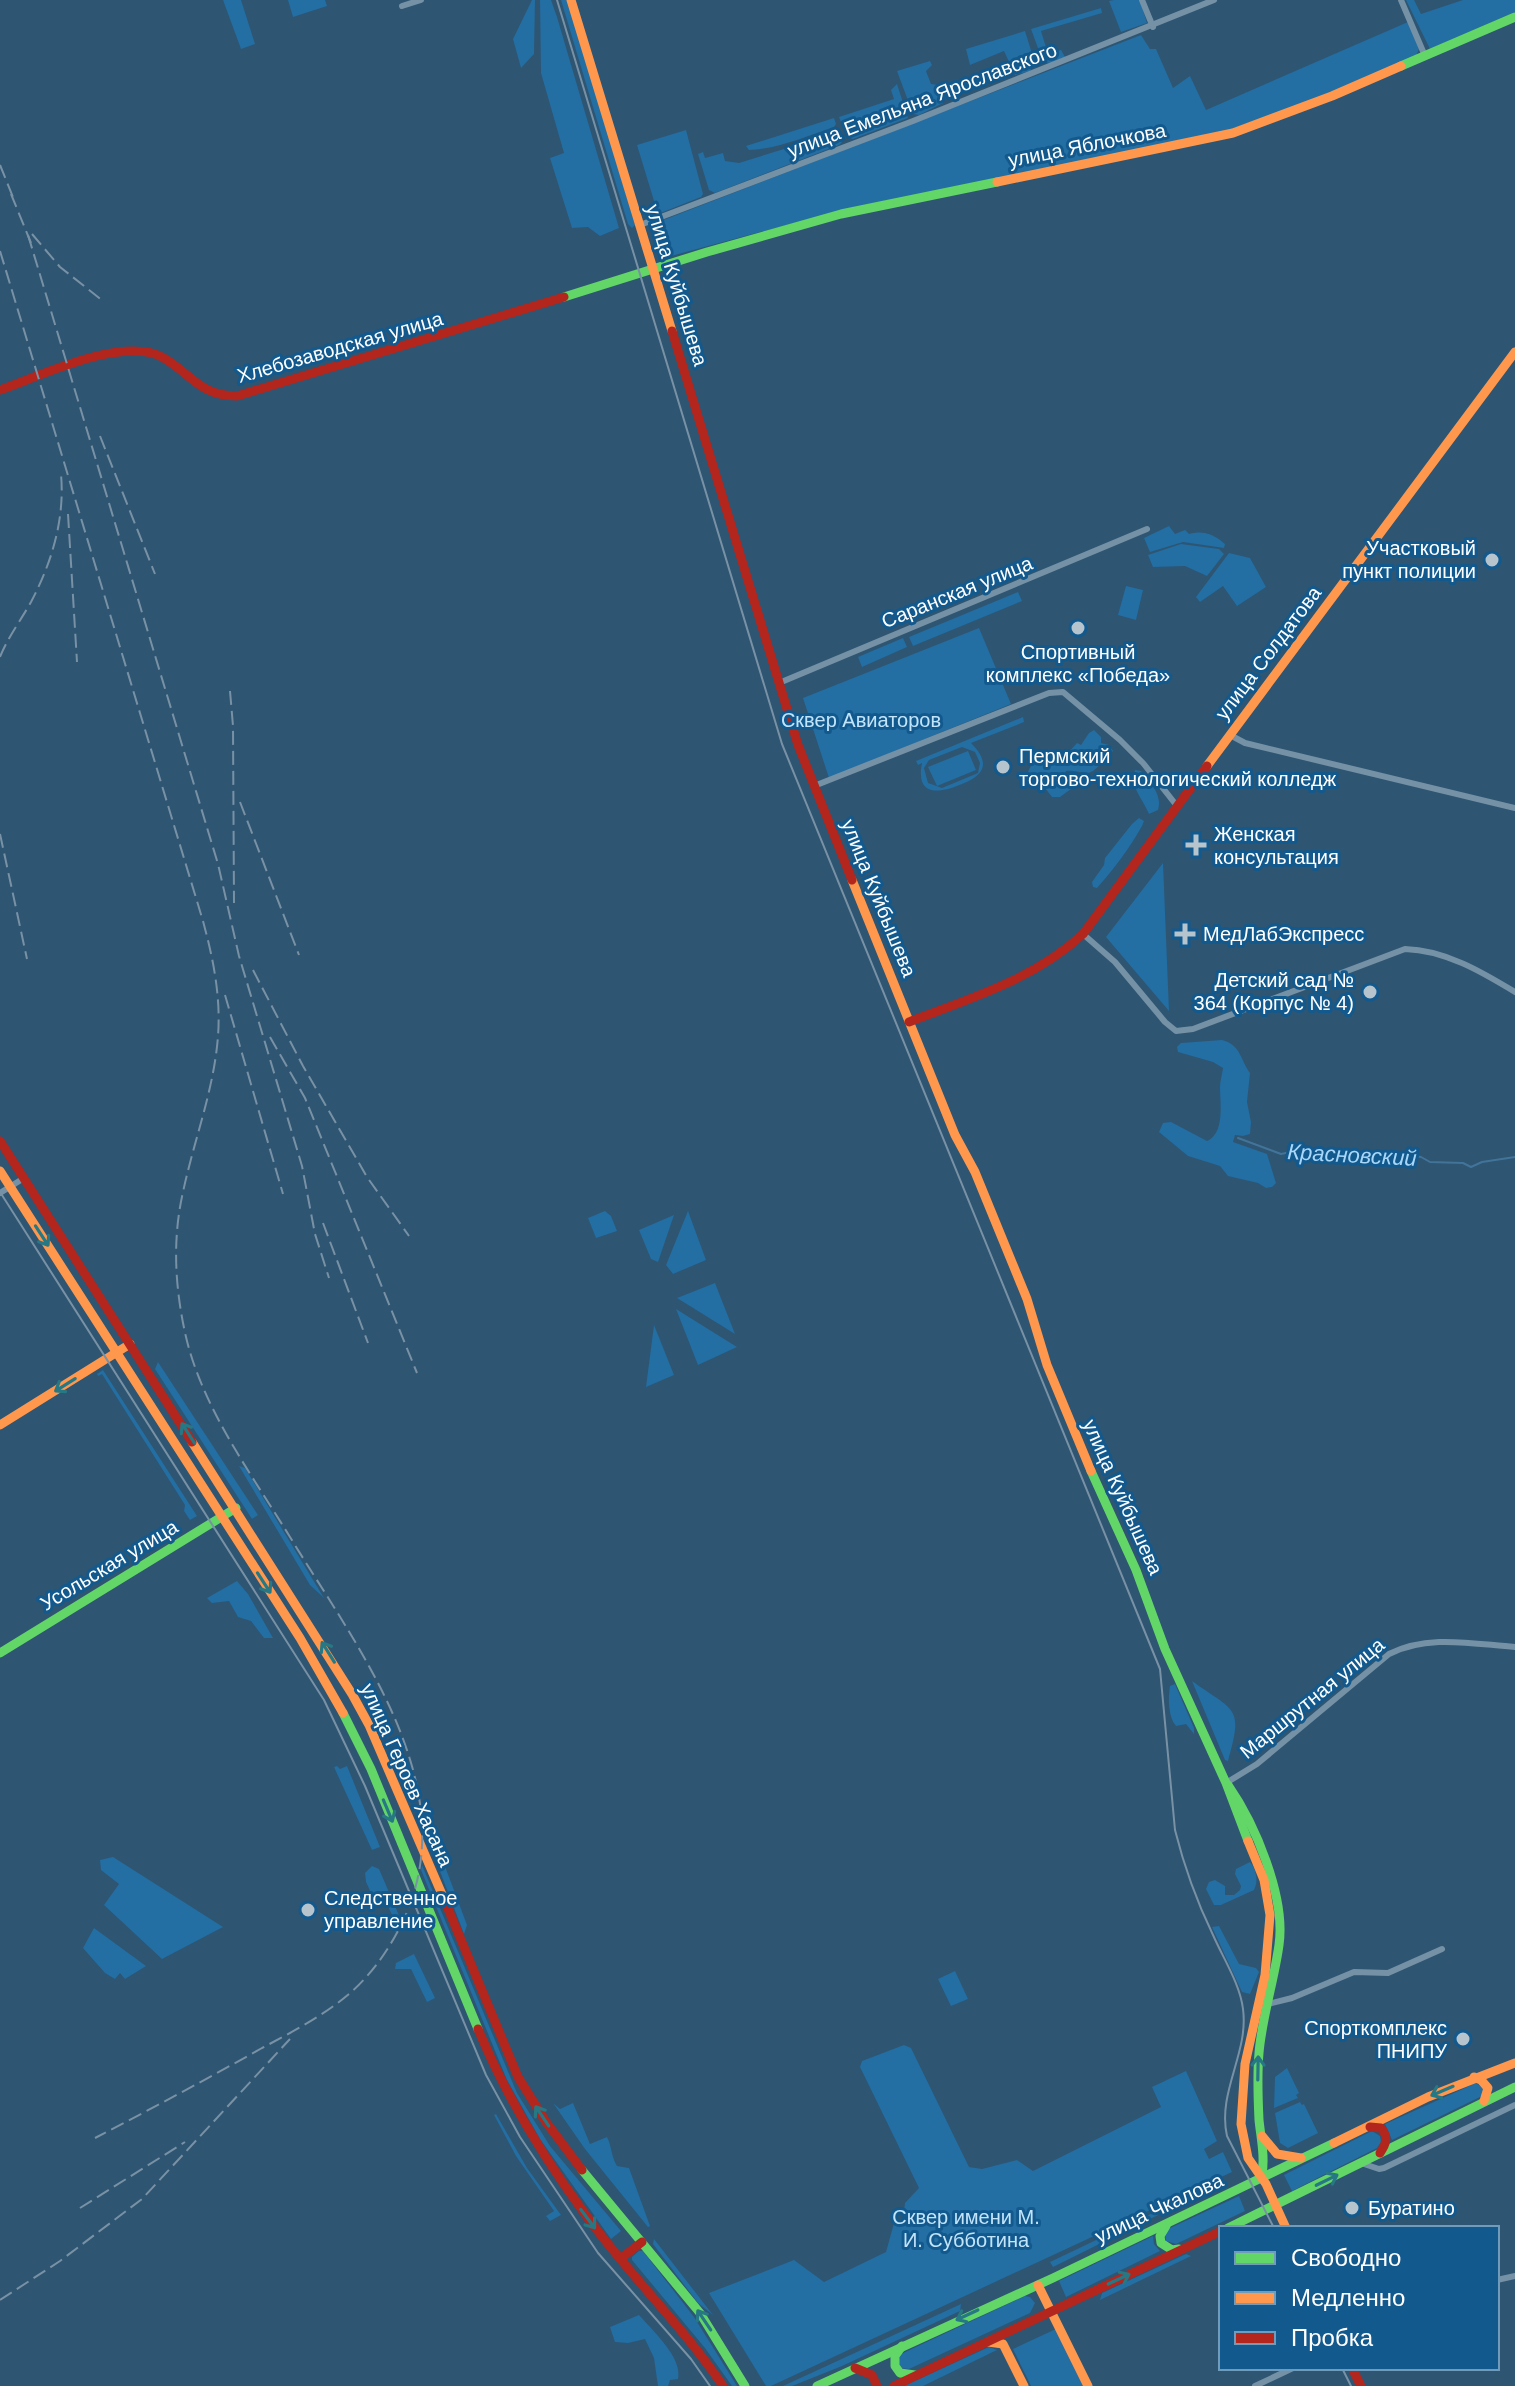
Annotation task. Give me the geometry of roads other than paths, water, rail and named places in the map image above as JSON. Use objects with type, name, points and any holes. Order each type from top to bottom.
[{"type":"main road","name":"улица Куйбышева","points":[[571,0],[779,683],[814,786],[955,1135],[975,1172],[1027,1299],[1047,1365],[1080,1448],[1136,1570],[1165,1649],[1226,1783],[1235,1795],[1264,1857],[1278,1896],[1280,1942],[1259,2052],[1263,2177]]},
{"type":"main road","name":"улица Яблочкова","points":[[653,267],[841,214],[1233,133],[1299,110],[1515,17]]},
{"type":"main road","name":"Хлебозаводская улица","points":[[0,390],[108,355],[134,350],[165,359],[213,395],[237,396],[487,323],[628,278],[653,267]]},
{"type":"main road","name":"улица Солдатова","points":[[909,1022],[1036,970],[1070,948],[1083,934],[1515,352]]},
{"type":"main road","name":"улица Героев Хасана","points":[[0,1141],[334,1662],[369,1725],[518,2077],[555,2134],[700,2313],[745,2386]]},
{"type":"main road","name":"улица Героев Хасана","points":[[0,1171],[320,1670],[354,1733],[482,2039],[526,2126],[585,2215],[700,2352],[723,2386]]},
{"type":"main road","points":[[0,1425],[130,1344]]},
{"type":"main road","name":"Усольская улица","points":[[0,1653],[236,1508]]},
{"type":"main road","name":"улица Куйбышева","points":[[1226,1783],[1229,1798],[1256,1861],[1270,1915],[1261,1999],[1244,2060],[1238,2102],[1247,2157],[1251,2166],[1263,2177],[1285,2226]]},
{"type":"main road","name":"улица Чкалова","points":[[817,2386],[1038,2285],[1474,2077],[1515,2063]]},
{"type":"main road","points":[[1474,2077],[1481,2078],[1489,2091],[1483,2102]]},
{"type":"main road","points":[[1232,2226],[1515,2087]]},
{"type":"main road","points":[[1366,2127],[1381,2128],[1386,2133],[1387,2141],[1379,2154]]},
{"type":"main road","points":[[1260,2132],[1275,2154],[1304,2158]]},
{"type":"main road","points":[[1170,2221],[1161,2231],[1161,2243],[1172,2250],[1187,2248]]},
{"type":"main road","points":[[894,2386],[1219,2232]]},
{"type":"main road","points":[[620,2259],[642,2242]]},
{"type":"main road","points":[[1038,2285],[1088,2386]]},
{"type":"main road","points":[[985,2342],[1003,2344],[1024,2386]]},
{"type":"main road","points":[[903,2345],[893,2358],[893,2365],[900,2373],[915,2375]]},
{"type":"main road","points":[[855,2368],[869,2371],[877,2386]]},
{"type":"street","points":[[402,6],[421,0]]},
{"type":"street","points":[[1142,0],[1153,27]]},
{"type":"street","name":"улица Емельяна Ярославского","points":[[640,225],[1153,27],[1214,0]]},
{"type":"street","points":[[1401,0],[1425,56]]},
{"type":"street","name":"Саранская улица","points":[[779,683],[1147,529]]},
{"type":"street","points":[[814,786],[1049,693],[1063,692],[1136,755],[1177,806]]},
{"type":"street","points":[[1230,735],[1245,743],[1515,808]]},
{"type":"street","points":[[1083,934],[1109,957],[1176,1031],[1193,1029],[1405,949],[1421,949],[1471,967],[1515,992]]},
{"type":"street","points":[[0,1193],[24,1178]]},
{"type":"street","name":"Маршрутная улица","points":[[1226,1783],[1257,1764],[1389,1654],[1406,1645],[1428,1641],[1515,1647]]},
{"type":"street","points":[[1268,2004],[1292,1998],[1354,1972],[1388,1973],[1442,1949]]},
{"type":"street","points":[[1361,2163],[1379,2169],[1515,2105]]},
{"type":"street","points":[[1255,2386],[1289,2370]]},
{"type":"waterway","name":"Красновский","points":[[1238,1138],[1281,1154],[1300,1150],[1321,1155],[1397,1153],[1421,1157],[1430,1162],[1463,1163],[1471,1167],[1482,1162],[1515,1157]]},
{"type":"tram line","points":[[557,0],[782,744],[1160,1669],[1175,1830],[1196,1897],[1235,1981],[1243,2009],[1242,2041],[1226,2104],[1227,2136],[1273,2226]]},
{"type":"tram line","points":[[0,1192],[324,1700],[365,1786],[486,2075],[520,2137],[598,2253],[691,2359],[710,2386]]},
{"type":"tram line","points":[[1343,2370],[1351,2386]]},
{"type":"railway","points":[[0,165],[15,202]]},
{"type":"railway","points":[[11,194],[31,243]]},
{"type":"railway","points":[[32,234],[60,267],[103,301]]},
{"type":"railway","points":[[28,235],[218,864],[239,956],[302,1166],[315,1234],[329,1278]]},
{"type":"railway","points":[[0,251],[203,921],[213,963],[218,1006],[216,1056],[177,1228],[177,1283],[186,1337],[216,1416],[373,1673],[396,1722],[414,1772],[422,1823],[419,1874],[401,1925],[378,1962],[357,1987],[307,2023],[95,2138]]},
{"type":"railway","points":[[100,436],[155,574]]},
{"type":"railway","points":[[0,657],[31,602],[51,556],[59,524],[61,474]]},
{"type":"railway","points":[[68,514],[77,662]]},
{"type":"railway","points":[[230,691],[234,903]]},
{"type":"railway","points":[[240,802],[299,955]]},
{"type":"railway","points":[[0,834],[27,959]]},
{"type":"railway","points":[[253,970],[303,1066],[367,1177],[409,1236]]},
{"type":"railway","points":[[225,995],[283,1194]]},
{"type":"railway","points":[[270,1037],[305,1098],[417,1373]]},
{"type":"railway","points":[[323,1223],[368,1343]]},
{"type":"railway","points":[[0,2300],[60,2261],[142,2199],[290,2039]]},
{"type":"railway","points":[[80,2208],[185,2142]]},
{"type":"place","name":"Участковый пункт полиции","points":[[1492,560]]},
{"type":"place","name":"Спортивный комплекс «Победа»","points":[[1078,628]]},
{"type":"place","name":"Пермский торгово-технологический колледж","points":[[1003,767]]},
{"type":"place","name":"Женская консультация","points":[[1196,845]]},
{"type":"place","name":"МедЛабЭкспресс","points":[[1185,934]]},
{"type":"place","name":"Детский сад № 364 (Корпус № 4)","points":[[1370,992]]},
{"type":"place","name":"Следственное управление","points":[[308,1910]]},
{"type":"place","name":"Спорткомплекс ПНИПУ","points":[[1463,2039]]},
{"type":"place","name":"Буратино","points":[[1352,2208]]},
{"type":"park label","name":"Сквер Авиаторов","points":[[861,720]]},
{"type":"park label","name":"Сквер имени М. И. Субботина","points":[[966,2228]]}]
